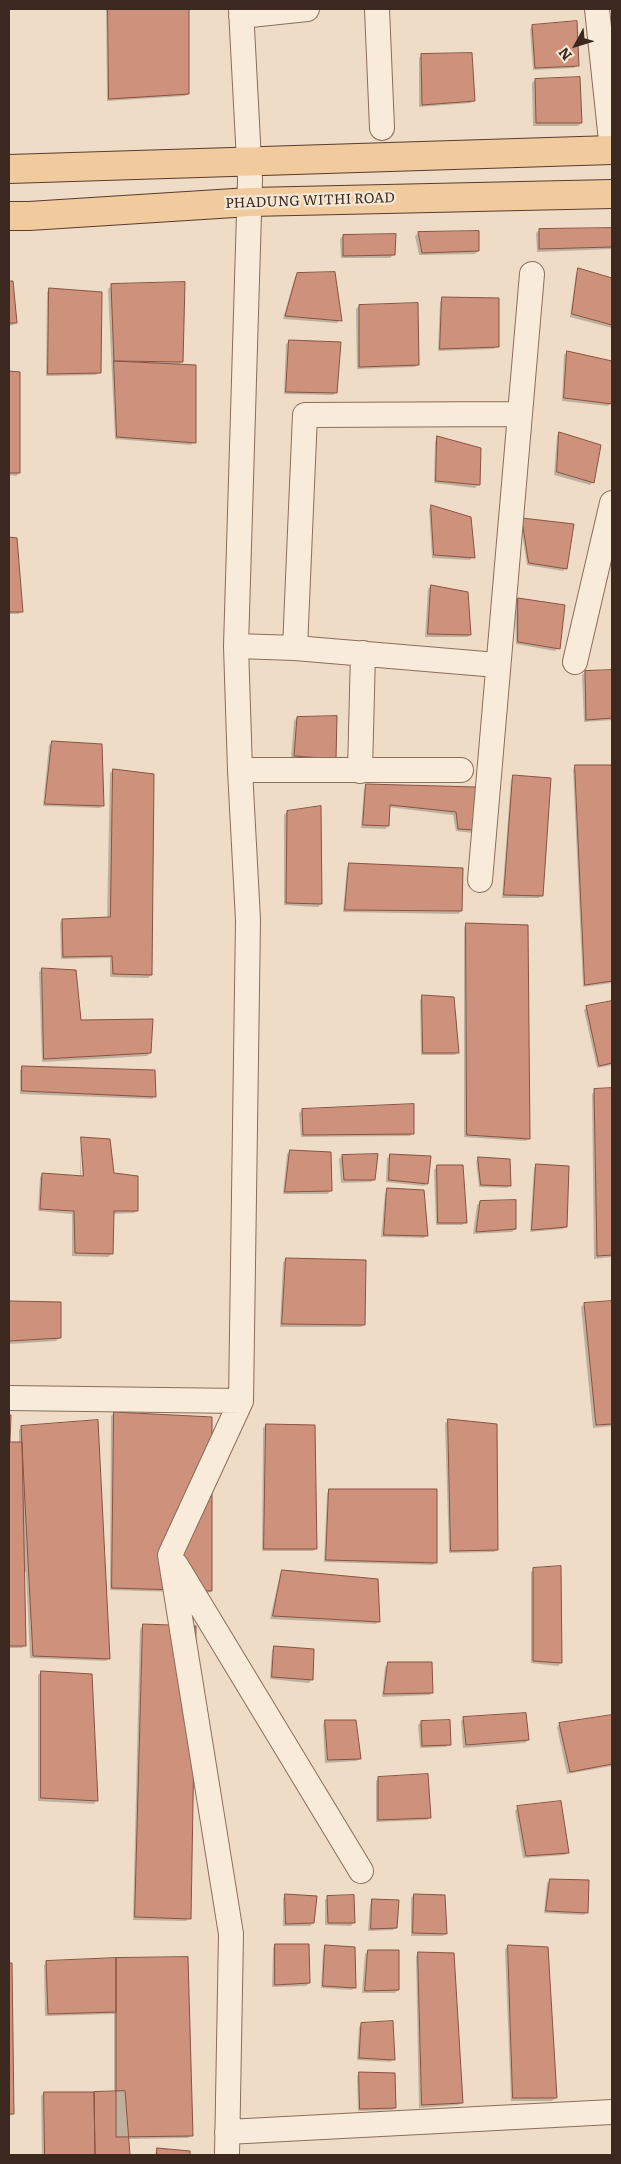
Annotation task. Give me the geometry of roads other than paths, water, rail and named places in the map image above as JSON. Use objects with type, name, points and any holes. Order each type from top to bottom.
[{"type":"main road","points":[[9,169],[612,150]]},
{"type":"main road","name":"PHADUNG WITHI ROAD","points":[[9,216],[39,216],[250,202],[612,194]]},
{"type":"street","points":[[227,2155],[231,1934],[170,1555],[241,1401],[248,920],[236,646],[250,202],[241,12],[307,9]]},
{"type":"street","points":[[377,9],[382,128]]},
{"type":"street","points":[[597,9],[612,150]]},
{"type":"street","points":[[480,880],[532,274]]},
{"type":"street","points":[[295,648],[304,414],[520,414]]},
{"type":"street","points":[[576,662],[612,504]]},
{"type":"street","points":[[236,646],[295,648],[497,665]]},
{"type":"street","points":[[360,771],[364,654]]},
{"type":"street","points":[[240,770],[461,770]]},
{"type":"street","points":[[9,1398],[241,1401]]},
{"type":"street","points":[[170,1555],[361,1871]]},
{"type":"street","points":[[227,2132],[612,2112]]}]
